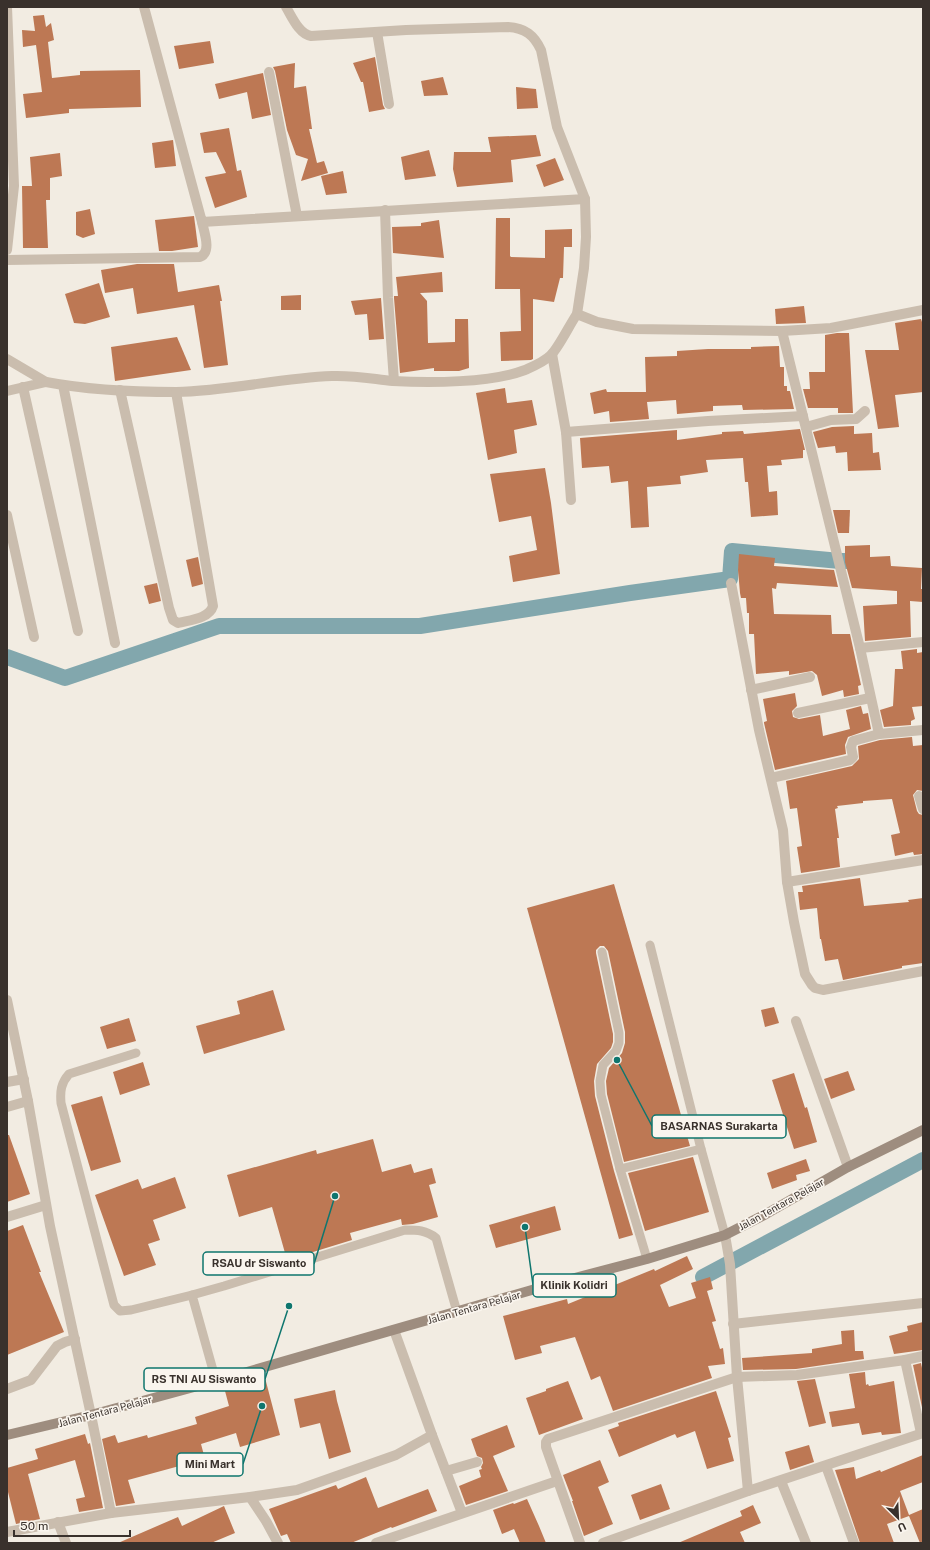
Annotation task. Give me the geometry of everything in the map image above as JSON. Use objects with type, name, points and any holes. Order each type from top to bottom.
[{"type":"main road","name":"Jalan Tentara Pelajar","points":[[7,1436],[216,1381],[647,1259],[725,1235],[766,1214],[848,1167],[923,1130]]},
{"type":"street","points":[[7,7],[14,186],[7,250]]},
{"type":"street","points":[[7,260],[200,258],[204,256],[206,251],[202,222],[144,7]]},
{"type":"street","points":[[7,359],[46,382],[120,390],[176,392],[333,376],[360,377],[394,381],[446,381],[485,378],[511,375],[535,366],[552,354],[577,314],[584,268],[586,237],[585,199],[557,127],[541,50],[536,40],[530,34],[516,27],[406,30],[318,36],[306,35],[300,29],[286,7]]},
{"type":"street","points":[[377,32],[389,104]]},
{"type":"street","points":[[269,72],[297,216]]},
{"type":"street","points":[[202,222],[585,199]]},
{"type":"street","points":[[385,210],[388,298],[394,381]]},
{"type":"street","points":[[577,314],[597,322],[633,329],[782,331],[831,328],[923,310]]},
{"type":"street","points":[[782,331],[860,648],[879,734]]},
{"type":"street","points":[[552,354],[566,432],[571,500]]},
{"type":"street","points":[[7,391],[46,382]]},
{"type":"street","points":[[63,385],[115,643]]},
{"type":"street","points":[[23,387],[78,631]]},
{"type":"street","points":[[120,390],[169,608],[173,620],[178,623],[205,616],[210,612],[213,606],[176,392]]},
{"type":"street","points":[[806,427],[831,420],[856,419],[865,411]]},
{"type":"street","points":[[566,432],[708,421],[803,416]]},
{"type":"street","points":[[7,515],[34,637]]},
{"type":"street","points":[[731,583],[759,730],[784,830],[787,882],[805,974],[815,988],[822,990],[923,971]]},
{"type":"street","points":[[860,648],[923,642]]},
{"type":"street","points":[[752,690],[810,677]]},
{"type":"street","points":[[798,713],[870,698]]},
{"type":"street","points":[[771,778],[850,760],[852,757],[851,747],[854,741],[879,734],[923,730]]},
{"type":"street","points":[[919,796],[923,809]]},
{"type":"street","points":[[787,882],[923,860]]},
{"type":"street","points":[[7,1000],[24,1078],[46,1205],[111,1513]]},
{"type":"street","points":[[796,1021],[848,1167]]},
{"type":"street","points":[[7,1082],[24,1078]]},
{"type":"street","points":[[7,1107],[28,1101]]},
{"type":"street","points":[[7,1217],[46,1205]]},
{"type":"street","points":[[725,1235],[729,1260],[737,1377],[748,1491]]},
{"type":"street","points":[[733,1324],[923,1303]]},
{"type":"street","points":[[394,1330],[462,1513]]},
{"type":"street","points":[[7,1389],[31,1380],[58,1346],[64,1342],[75,1340]]},
{"type":"street","points":[[580,1543],[546,1447],[547,1441],[550,1438],[737,1377],[797,1375],[905,1360],[923,1356]]},
{"type":"street","points":[[603,1543],[748,1491],[922,1433],[905,1360]]},
{"type":"street","points":[[7,1532],[111,1513],[297,1490],[341,1476],[396,1455],[432,1435]]},
{"type":"street","points":[[446,1471],[476,1462]]},
{"type":"street","points":[[826,1466],[854,1543]]},
{"type":"street","points":[[376,1543],[403,1538],[462,1513],[557,1481]]},
{"type":"street","points":[[781,1481],[806,1543]]},
{"type":"street","points":[[250,1497],[278,1543]]},
{"type":"street","points":[[58,1522],[66,1543]]},
{"type":"lane","points":[[650,945],[701,1149],[725,1235]]},
{"type":"lane","points":[[602,952],[619,1033],[619,1043],[616,1051],[603,1065],[600,1081],[600,1094],[647,1259]]},
{"type":"lane","points":[[136,1053],[69,1074],[63,1080],[60,1089],[61,1103],[114,1304],[120,1311],[131,1310],[224,1286],[405,1230],[420,1230],[429,1233],[436,1238],[457,1312]]},
{"type":"lane","points":[[620,1168],[701,1149]]},
{"type":"lane","points":[[192,1295],[216,1381]]},
{"type":"building","points":[[44,15],[46,27],[51,23],[54,40],[48,42],[52,78],[80,75],[80,71],[140,70],[141,107],[69,109],[69,113],[26,118],[23,94],[42,92],[36,45],[23,47],[22,30],[35,31],[33,16]]},
{"type":"building","points":[[210,41],[214,63],[179,69],[174,46]]},
{"type":"building","points":[[375,57],[383,105],[385,109],[369,112],[363,82],[361,82],[353,63]]},
{"type":"building","points":[[295,63],[294,88],[306,86],[312,129],[309,129],[317,163],[324,161],[328,173],[301,181],[308,159],[296,155],[287,130],[273,67]]},
{"type":"building","points":[[263,73],[271,115],[252,119],[247,92],[219,99],[215,84]]},
{"type":"building","points":[[443,77],[448,95],[424,96],[421,81]]},
{"type":"building","points":[[516,87],[536,89],[538,108],[517,109]]},
{"type":"building","points":[[229,128],[237,171],[241,170],[247,197],[215,208],[205,177],[226,173],[216,152],[204,153],[200,133]]},
{"type":"building","points":[[536,135],[541,156],[511,160],[513,182],[457,187],[453,169],[454,152],[491,152],[488,137]]},
{"type":"building","points":[[173,140],[176,166],[155,168],[152,143]]},
{"type":"building","points":[[429,150],[436,176],[405,180],[401,157]]},
{"type":"building","points":[[60,153],[62,176],[50,178],[50,200],[46,200],[48,248],[23,248],[22,186],[32,186],[30,157]]},
{"type":"building","points":[[555,158],[564,180],[544,187],[536,165]]},
{"type":"building","points":[[343,171],[347,193],[326,195],[321,176]]},
{"type":"building","points":[[90,209],[95,234],[83,238],[76,235],[76,212]]},
{"type":"building","points":[[194,216],[198,247],[172,251],[159,251],[155,220]]},
{"type":"building","points":[[496,218],[510,218],[511,257],[545,258],[545,230],[572,229],[572,247],[564,247],[563,278],[560,278],[554,302],[533,299],[533,359],[531,360],[501,361],[500,332],[521,331],[520,289],[495,289]]},
{"type":"building","points":[[439,220],[444,258],[393,253],[392,227],[421,226],[421,223]]},
{"type":"building","points":[[137,264],[174,264],[178,292],[219,285],[228,365],[204,368],[194,305],[137,314],[133,288],[105,293],[101,270]]},
{"type":"building","points":[[442,272],[443,292],[420,293],[427,301],[428,343],[455,342],[455,319],[468,319],[469,368],[459,371],[434,371],[434,368],[400,373],[394,298],[394,296],[398,296],[396,277]]},
{"type":"building","points":[[99,283],[110,317],[85,324],[74,323],[65,294]]},
{"type":"building","points":[[301,295],[301,310],[281,310],[281,296]]},
{"type":"building","points":[[381,298],[384,339],[369,340],[367,314],[355,315],[351,301]]},
{"type":"building","points":[[804,306],[806,323],[776,324],[775,309]]},
{"type":"building","points":[[921,319],[923,322],[923,392],[895,395],[899,427],[878,429],[865,350],[899,350],[895,323]]},
{"type":"building","points":[[849,333],[853,413],[838,413],[838,408],[808,408],[803,389],[810,389],[809,372],[825,372],[825,335]]},
{"type":"building","points":[[177,337],[191,370],[115,381],[111,347]]},
{"type":"building","points":[[779,346],[780,367],[784,367],[784,386],[787,386],[787,391],[790,391],[794,409],[743,410],[742,405],[713,406],[713,411],[677,414],[676,400],[647,402],[649,419],[610,422],[609,411],[594,414],[590,393],[606,389],[607,392],[646,392],[645,357],[677,356],[677,351],[751,349],[751,347]]},
{"type":"building","points":[[505,388],[507,403],[532,400],[537,425],[514,430],[517,453],[488,460],[476,393]]},
{"type":"building","points":[[854,426],[854,434],[872,433],[873,453],[879,452],[881,470],[848,471],[847,452],[836,453],[835,446],[818,448],[813,432],[832,427]]},
{"type":"building","points":[[800,429],[805,450],[803,450],[803,458],[781,460],[782,465],[767,466],[769,492],[777,491],[778,515],[751,517],[748,482],[745,482],[743,458],[706,460],[708,472],[680,476],[681,484],[647,487],[649,527],[631,528],[628,481],[611,483],[609,466],[582,468],[580,438],[677,430],[677,440],[722,434],[722,432],[743,431],[744,434]]},
{"type":"building","points":[[545,468],[560,574],[513,582],[509,556],[537,550],[531,516],[499,522],[490,474]]},
{"type":"building","points":[[833,510],[850,510],[849,533],[838,533]]},
{"type":"building","points":[[870,545],[870,557],[890,556],[891,566],[922,568],[921,589],[923,589],[923,602],[910,601],[911,637],[865,641],[863,606],[897,604],[897,591],[852,588],[845,562],[845,546]]},
{"type":"building","points":[[739,554],[775,558],[774,566],[834,570],[838,587],[777,583],[776,589],[772,588],[774,614],[831,615],[832,634],[850,634],[861,685],[858,686],[859,694],[844,697],[843,690],[822,696],[817,675],[812,671],[789,675],[789,671],[756,674],[754,634],[749,634],[749,613],[747,613],[746,598],[741,598],[740,593],[738,570]]},
{"type":"building","points":[[198,557],[203,584],[192,587],[186,560]]},
{"type":"building","points":[[157,583],[161,601],[149,604],[144,586]]},
{"type":"building","points":[[917,649],[917,653],[923,652],[923,706],[912,707],[915,719],[911,721],[911,725],[884,727],[880,710],[893,706],[895,669],[903,669],[901,651]]},
{"type":"building","points":[[795,693],[797,706],[792,711],[793,717],[799,719],[820,715],[823,736],[850,729],[846,710],[861,706],[863,714],[868,713],[871,729],[848,737],[845,745],[846,754],[775,770],[764,723],[767,721],[763,699]]},
{"type":"building","points":[[912,737],[913,746],[923,745],[923,791],[917,790],[913,795],[917,811],[919,814],[923,815],[923,854],[914,855],[913,852],[895,856],[891,835],[900,833],[892,799],[863,801],[863,803],[837,806],[838,808],[835,809],[839,838],[837,838],[840,867],[801,873],[797,847],[802,846],[797,808],[790,809],[786,781],[852,766],[859,759],[858,746],[880,740]]},
{"type":"building","points":[[860,878],[864,906],[909,902],[908,900],[923,898],[923,963],[902,966],[902,968],[843,980],[838,959],[825,961],[820,939],[817,908],[800,910],[798,892],[803,892],[802,886]]},
{"type":"building","points":[[614,884],[690,1146],[624,1162],[607,1094],[606,1081],[609,1068],[622,1053],[625,1043],[625,1032],[608,951],[604,946],[600,946],[596,950],[596,953],[613,1034],[613,1042],[611,1048],[597,1064],[594,1081],[595,1096],[614,1171],[633,1235],[619,1239],[527,908]]},
{"type":"building","points":[[273,990],[285,1030],[204,1054],[196,1026],[240,1014],[237,1001]]},
{"type":"building","points":[[774,1007],[779,1023],[765,1027],[761,1010]]},
{"type":"building","points":[[129,1018],[136,1041],[107,1049],[100,1027]]},
{"type":"building","points":[[143,1062],[150,1085],[120,1095],[113,1072]]},
{"type":"building","points":[[848,1071],[855,1090],[831,1099],[824,1079]]},
{"type":"building","points":[[794,1073],[805,1108],[807,1107],[817,1142],[794,1149],[772,1080]]},
{"type":"building","points":[[102,1096],[121,1162],[91,1171],[71,1105]]},
{"type":"building","points":[[7,1135],[9,1135],[30,1194],[7,1202]]},
{"type":"building","points":[[373,1139],[382,1172],[411,1164],[414,1173],[432,1168],[436,1183],[429,1185],[438,1217],[413,1224],[402,1225],[401,1219],[350,1233],[352,1240],[287,1260],[272,1207],[239,1217],[227,1175],[316,1150],[317,1154]]},
{"type":"building","points":[[693,1157],[709,1212],[645,1231],[628,1173]]},
{"type":"building","points":[[806,1159],[810,1171],[796,1175],[797,1180],[772,1189],[767,1173]]},
{"type":"building","points":[[175,1177],[186,1208],[153,1220],[160,1240],[148,1244],[156,1265],[124,1276],[95,1195],[138,1179],[142,1189]]},
{"type":"building","points":[[555,1206],[561,1230],[496,1248],[489,1225]]},
{"type":"building","points":[[23,1225],[41,1272],[39,1272],[64,1332],[7,1355],[7,1231]]},
{"type":"building","points":[[687,1256],[693,1269],[660,1285],[669,1307],[696,1298],[691,1283],[710,1277],[713,1289],[707,1291],[716,1321],[712,1322],[720,1349],[723,1348],[725,1364],[708,1366],[712,1378],[613,1411],[600,1376],[591,1380],[575,1337],[540,1346],[542,1353],[515,1360],[503,1316],[567,1299],[568,1304],[654,1269],[655,1271]]},
{"type":"building","points":[[923,1322],[923,1350],[894,1354],[889,1336],[908,1331],[907,1326]]},
{"type":"building","points":[[854,1330],[855,1351],[863,1351],[864,1359],[796,1369],[743,1370],[742,1358],[812,1353],[812,1349],[842,1344],[841,1331]]},
{"type":"building","points":[[921,1363],[923,1373],[923,1412],[913,1365]]},
{"type":"building","points":[[865,1372],[866,1385],[868,1384],[869,1386],[894,1381],[901,1433],[882,1435],[881,1432],[862,1435],[859,1423],[832,1427],[829,1412],[855,1408],[849,1374]]},
{"type":"building","points":[[264,1374],[280,1435],[240,1447],[236,1433],[201,1444],[205,1459],[128,1480],[135,1503],[116,1506],[102,1439],[115,1435],[118,1443],[147,1435],[148,1438],[197,1424],[195,1417],[229,1406],[225,1391],[246,1386],[244,1380]]},
{"type":"building","points":[[815,1379],[826,1423],[809,1427],[797,1381]]},
{"type":"building","points":[[568,1381],[583,1419],[539,1435],[526,1398]]},
{"type":"building","points":[[335,1390],[351,1452],[329,1459],[320,1423],[300,1428],[294,1399]]},
{"type":"building","points":[[716,1391],[731,1437],[728,1438],[734,1461],[707,1469],[695,1431],[677,1438],[675,1434],[619,1457],[608,1430],[619,1426],[618,1423]]},
{"type":"building","points":[[507,1425],[515,1447],[493,1456],[508,1491],[466,1505],[459,1486],[481,1477],[479,1470],[482,1469],[481,1467],[483,1463],[482,1458],[477,1456],[471,1439]]},
{"type":"building","points":[[85,1434],[88,1444],[90,1443],[103,1508],[79,1512],[76,1499],[85,1497],[75,1460],[28,1474],[40,1519],[16,1524],[7,1488],[7,1468],[38,1459],[35,1449]]},
{"type":"building","points":[[809,1445],[814,1462],[790,1470],[785,1452]]},
{"type":"building","points":[[923,1455],[923,1482],[900,1491],[909,1515],[923,1509],[923,1543],[920,1543],[909,1516],[887,1524],[894,1543],[860,1543],[835,1470],[854,1467],[856,1479],[880,1470],[881,1472]]},
{"type":"building","points":[[600,1460],[609,1482],[598,1487],[613,1524],[584,1536],[563,1475]]},
{"type":"building","points":[[366,1477],[378,1508],[428,1489],[437,1511],[351,1543],[291,1543],[287,1534],[281,1536],[269,1509],[336,1485],[338,1489]]},
{"type":"building","points":[[661,1484],[670,1509],[640,1520],[631,1495]]},
{"type":"building","points":[[527,1499],[546,1543],[520,1543],[514,1529],[502,1534],[493,1510]]},
{"type":"building","points":[[753,1505],[761,1523],[740,1532],[745,1543],[678,1543],[742,1516],[740,1511]]},
{"type":"building","points":[[224,1506],[235,1533],[211,1543],[118,1543],[178,1517],[182,1526]]},
{"type":"waterway","points":[[7,657],[65,678],[219,626],[420,626],[730,579],[732,551],[840,561],[855,561]]},
{"type":"waterway","points":[[703,1277],[923,1160]]},
{"type":"place","name":"BASARNAS Surakarta","points":[[617,1060]]},
{"type":"place","name":"RSAU dr Siswanto","points":[[335,1196]]},
{"type":"place","name":"Klinik Kolidri","points":[[525,1227]]},
{"type":"place","name":"RS TNI AU Siswanto","points":[[289,1306]]},
{"type":"place","name":"Mini Mart","points":[[262,1406]]}]
